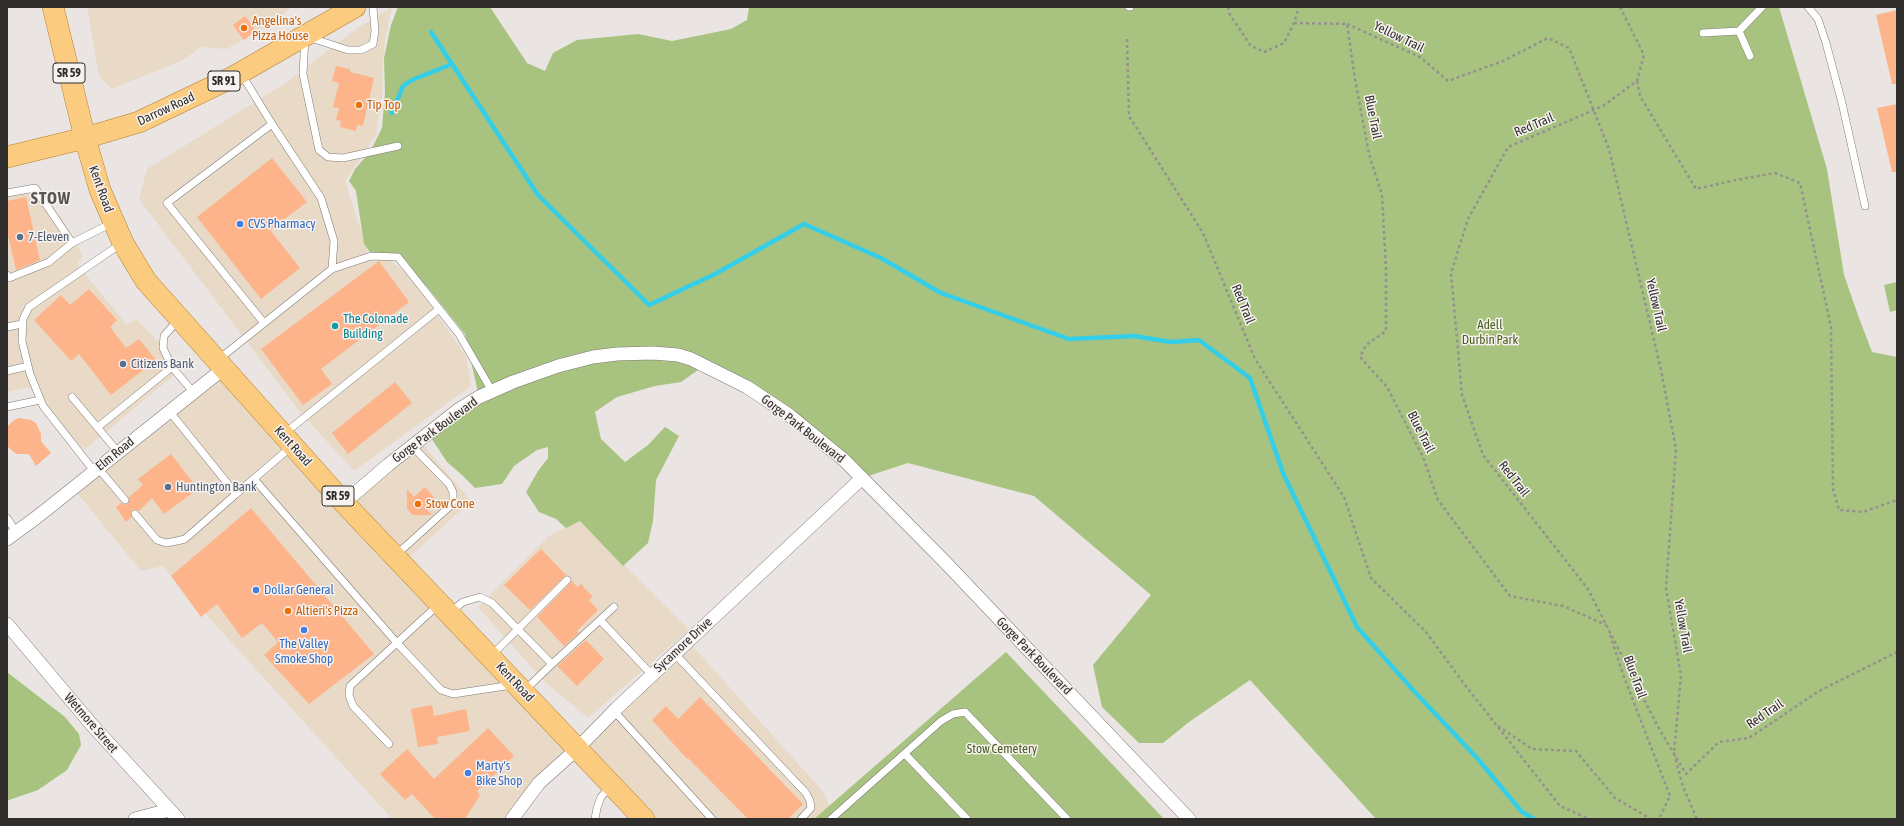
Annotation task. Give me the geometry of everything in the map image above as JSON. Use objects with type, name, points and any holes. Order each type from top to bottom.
[{"type":"main road","name":"Kent Road","points":[[53,7],[85,138],[100,190],[123,243],[146,281],[344,503],[644,819]]},
{"type":"main road","name":"Darrow Road","points":[[7,157],[85,138],[139,122],[240,72],[355,7]]},
{"type":"street","name":"Gorge Park Boulevard","points":[[344,503],[458,410],[492,391],[558,366],[593,357],[653,353],[678,355],[705,365],[732,378],[789,414],[818,437],[862,478],[952,569],[1189,819]]},
{"type":"street","name":"Elm Road","points":[[12,536],[194,393],[220,365]]},
{"type":"street","name":"Sycamore Drive","points":[[512,819],[539,782],[577,749],[614,711],[862,478]]},
{"type":"street","name":"Wetmore Street","points":[[7,624],[92,725],[173,815]]},
{"type":"street","points":[[135,819],[173,815]]},
{"type":"lane","points":[[373,7],[375,31],[373,44],[362,50],[348,50],[305,36],[303,74],[319,150],[328,157],[343,158],[398,146]]},
{"type":"lane","points":[[1703,32],[1739,31],[1762,7]]},
{"type":"lane","points":[[1808,7],[1818,19],[1826,43],[1842,103],[1865,206]]},
{"type":"lane","points":[[1739,31],[1750,56]]},
{"type":"lane","points":[[240,72],[272,124],[321,198],[334,241],[332,269]]},
{"type":"lane","points":[[264,322],[167,203],[272,124]]},
{"type":"lane","points":[[7,193],[35,188],[72,243]]},
{"type":"lane","points":[[7,275],[9,278],[49,262],[72,243],[114,222]]},
{"type":"lane","points":[[123,243],[29,307],[22,322],[22,342],[28,366],[43,406],[96,470],[125,500]]},
{"type":"lane","points":[[220,365],[264,322],[332,269],[371,256],[398,256],[459,334],[492,391]]},
{"type":"lane","points":[[135,514],[157,540],[166,543],[185,539],[254,479],[288,440],[439,309]]},
{"type":"lane","points":[[180,318],[164,336],[163,348],[172,366],[194,393]]},
{"type":"lane","points":[[7,327],[22,322]]},
{"type":"lane","points":[[7,371],[28,366]]},
{"type":"lane","points":[[98,427],[172,366]]},
{"type":"lane","points":[[72,397],[118,452]]},
{"type":"lane","points":[[7,407],[40,400]]},
{"type":"lane","points":[[170,412],[236,494]]},
{"type":"lane","points":[[395,556],[449,507],[453,500],[453,492],[449,484],[412,446]]},
{"type":"lane","points":[[254,479],[397,643],[441,690],[447,693],[454,694],[520,688],[552,664],[614,607]]},
{"type":"lane","points":[[7,518],[12,536]]},
{"type":"lane","points":[[491,657],[567,580]]},
{"type":"lane","points":[[389,744],[353,706],[349,695],[350,686],[397,643],[444,608],[480,597],[492,603],[552,664]]},
{"type":"lane","points":[[600,620],[652,675]]},
{"type":"lane","points":[[675,654],[806,793],[810,801],[811,808],[801,819]]},
{"type":"lane","points":[[614,711],[712,819]]},
{"type":"lane","points":[[833,818],[941,721],[953,714],[965,712],[1067,819]]},
{"type":"lane","points":[[905,754],[968,819]]},
{"type":"lane","points":[[595,819],[597,808],[602,797],[612,785]]},
{"type":"path","points":[[1228,7],[1230,15],[1251,46],[1264,52],[1284,43],[1294,23],[1299,7]]},
{"type":"path","points":[[1620,7],[1644,55],[1637,82],[1640,96],[1696,189],[1775,173],[1800,183],[1831,327],[1834,489],[1839,510],[1863,512],[1897,500]]},
{"type":"path","points":[[1294,23],[1347,24]]},
{"type":"path","name":"Yellow Trail","points":[[1347,24],[1420,57],[1448,81],[1503,61],[1548,38],[1569,48],[1609,149],[1661,370],[1676,448],[1666,588],[1682,676],[1674,753],[1683,788],[1697,819]]},
{"type":"path","name":"Blue Trail","points":[[1347,24],[1355,79],[1369,154],[1382,195],[1386,269],[1386,331],[1366,345],[1360,357],[1387,387],[1423,457],[1438,500],[1510,596],[1563,606],[1607,626],[1624,677],[1670,796],[1659,819]]},
{"type":"path","name":"Red Trail","points":[[1127,39],[1129,116],[1203,233],[1255,359],[1344,497],[1371,578],[1426,632],[1560,806],[1589,819]]},
{"type":"path","name":"Red Trail","points":[[1637,82],[1603,106],[1508,147],[1468,219],[1451,273],[1462,395],[1483,455],[1588,588],[1657,725],[1686,774],[1720,742],[1749,738],[1819,691],[1897,652]]},
{"type":"path","points":[[1495,723],[1532,749],[1576,751],[1615,798],[1651,819]]},
{"type":"shaded area","points":[[87,7],[290,7],[282,16],[227,49],[201,47],[183,60],[112,89],[99,76]]},
{"type":"shaded area","points":[[392,7],[385,40],[382,74],[383,90],[376,135],[345,181],[370,259],[391,261],[409,275],[466,356],[471,386],[354,471],[299,411],[139,199],[147,169],[284,84],[356,29]]},
{"type":"shaded area","points":[[38,185],[69,230],[83,256],[77,264],[127,325],[136,319],[178,362],[179,371],[84,450],[29,387],[7,392],[7,191]]},
{"type":"shaded area","points":[[223,369],[345,502],[419,440],[471,501],[402,564],[577,749],[512,819],[392,819],[162,566],[141,571],[73,488]]},
{"type":"shaded area","points":[[580,521],[689,630],[588,718],[544,681],[478,607],[549,536]]},
{"type":"shaded area","points":[[688,641],[819,787],[826,797],[829,806],[814,819],[644,819],[577,749]]},
{"type":"green space","name":"Adell Durbin Park","points":[[398,7],[490,7],[527,63],[545,71],[553,53],[577,40],[638,34],[672,41],[731,29],[747,20],[749,7],[1779,7],[1827,169],[1844,275],[1872,352],[1897,357],[1897,819],[1376,819],[1250,680],[1189,722],[1163,743],[1139,743],[1102,707],[1093,665],[1151,595],[1034,496],[908,463],[862,478],[844,460],[705,365],[681,382],[655,386],[617,397],[595,412],[601,439],[625,462],[648,445],[665,427],[679,436],[656,480],[653,521],[648,543],[623,566],[580,521],[566,528],[556,519],[539,512],[526,492],[538,471],[548,458],[548,447],[537,450],[514,466],[502,484],[475,488],[447,462],[428,433],[479,397],[465,334],[428,288],[407,268],[391,258],[372,255],[364,244],[356,191],[349,181],[355,169],[370,152],[382,128],[385,92],[384,58],[391,25]]},
{"type":"green space","points":[[1897,282],[1897,310],[1890,312],[1884,285]]},
{"type":"green space","name":"Stow Cemetery","points":[[1006,652],[1164,819],[814,819]]},
{"type":"green space","points":[[7,672],[65,717],[79,734],[81,745],[67,770],[38,790],[9,800],[7,800]]},
{"type":"building","points":[[1897,10],[1897,84],[1892,84],[1876,15]]},
{"type":"building","name":"Angelina's Pizza House","points":[[245,16],[256,31],[244,40],[233,25]]},
{"type":"building","points":[[336,66],[350,69],[350,72],[374,78],[363,126],[357,125],[356,131],[340,127],[341,121],[336,120],[339,108],[333,107],[339,83],[332,81]]},
{"type":"building","points":[[1897,104],[1897,172],[1892,172],[1877,108]]},
{"type":"building","name":"CVS Pharmacy","points":[[272,158],[307,202],[270,230],[300,268],[261,299],[197,217]]},
{"type":"building","points":[[26,197],[40,260],[16,270],[7,231],[7,201]]},
{"type":"building","name":"The Colonade Building","points":[[379,261],[409,302],[321,369],[332,384],[303,405],[261,349]]},
{"type":"building","points":[[89,289],[117,320],[110,327],[126,348],[139,339],[156,360],[111,395],[79,354],[71,361],[34,320],[61,295],[70,305]]},
{"type":"building","points":[[395,382],[412,403],[348,454],[332,433]]},
{"type":"building","points":[[19,418],[31,420],[36,423],[41,434],[41,441],[51,453],[36,466],[29,454],[16,454],[7,446],[7,427],[14,420]]},
{"type":"building","name":"Huntington Bank","points":[[171,454],[198,489],[164,514],[152,498],[139,511],[134,509],[132,510],[131,517],[126,522],[116,507],[121,503],[125,505],[128,504],[129,497],[143,485],[138,479]]},
{"type":"building","name":"Stow Cone","points":[[425,487],[435,498],[425,508],[432,515],[413,515],[407,509],[407,489],[414,497]]},
{"type":"building","points":[[251,508],[374,654],[309,704],[264,655],[278,642],[262,623],[242,638],[217,604],[201,617],[171,576]]},
{"type":"building","points":[[541,549],[566,575],[530,610],[504,585]]},
{"type":"building","points":[[572,581],[577,587],[581,584],[593,597],[589,600],[598,610],[577,631],[579,633],[564,646],[537,617]]},
{"type":"building","points":[[586,640],[604,659],[577,686],[557,666]]},
{"type":"building","points":[[700,697],[803,804],[788,819],[748,819],[688,758],[687,759],[652,720],[666,706],[678,719]]},
{"type":"building","points":[[432,705],[434,716],[466,709],[470,731],[437,737],[438,744],[418,747],[411,709]]},
{"type":"building","name":"Marty's Bike Shop","points":[[488,728],[514,756],[477,791],[480,795],[465,819],[435,819],[412,794],[405,800],[380,774],[407,749],[434,779]]},
{"type":"waterway","points":[[431,32],[538,195],[649,305],[715,274],[804,224],[881,258],[941,293],[1069,339],[1134,336],[1171,342],[1199,340],[1250,378],[1283,473],[1357,627],[1413,690],[1477,758],[1522,812],[1534,819]]},
{"type":"waterway","points":[[392,113],[403,86],[412,80],[452,64]]},
{"type":"place","name":"Angelina's Pizza House","points":[[244,28]]},
{"type":"place","name":"Tip Top","points":[[359,105]]},
{"type":"place","name":"CVS Pharmacy","points":[[240,224]]},
{"type":"place","name":"7-Eleven","points":[[20,237]]},
{"type":"place","name":"The Colonade Building","points":[[335,326]]},
{"type":"place","name":"Citizens Bank","points":[[123,364]]},
{"type":"place","name":"Huntington Bank","points":[[168,487]]},
{"type":"place","name":"Stow Cone","points":[[418,504]]},
{"type":"place","name":"Dollar General","points":[[256,590]]},
{"type":"place","name":"Altieri's Pizza","points":[[288,611]]},
{"type":"place","name":"The Valley Smoke Shop","points":[[304,630]]},
{"type":"place","name":"Marty's Bike Shop","points":[[468,773]]},
{"type":"district","name":"STOW","points":[[51,199]]}]
